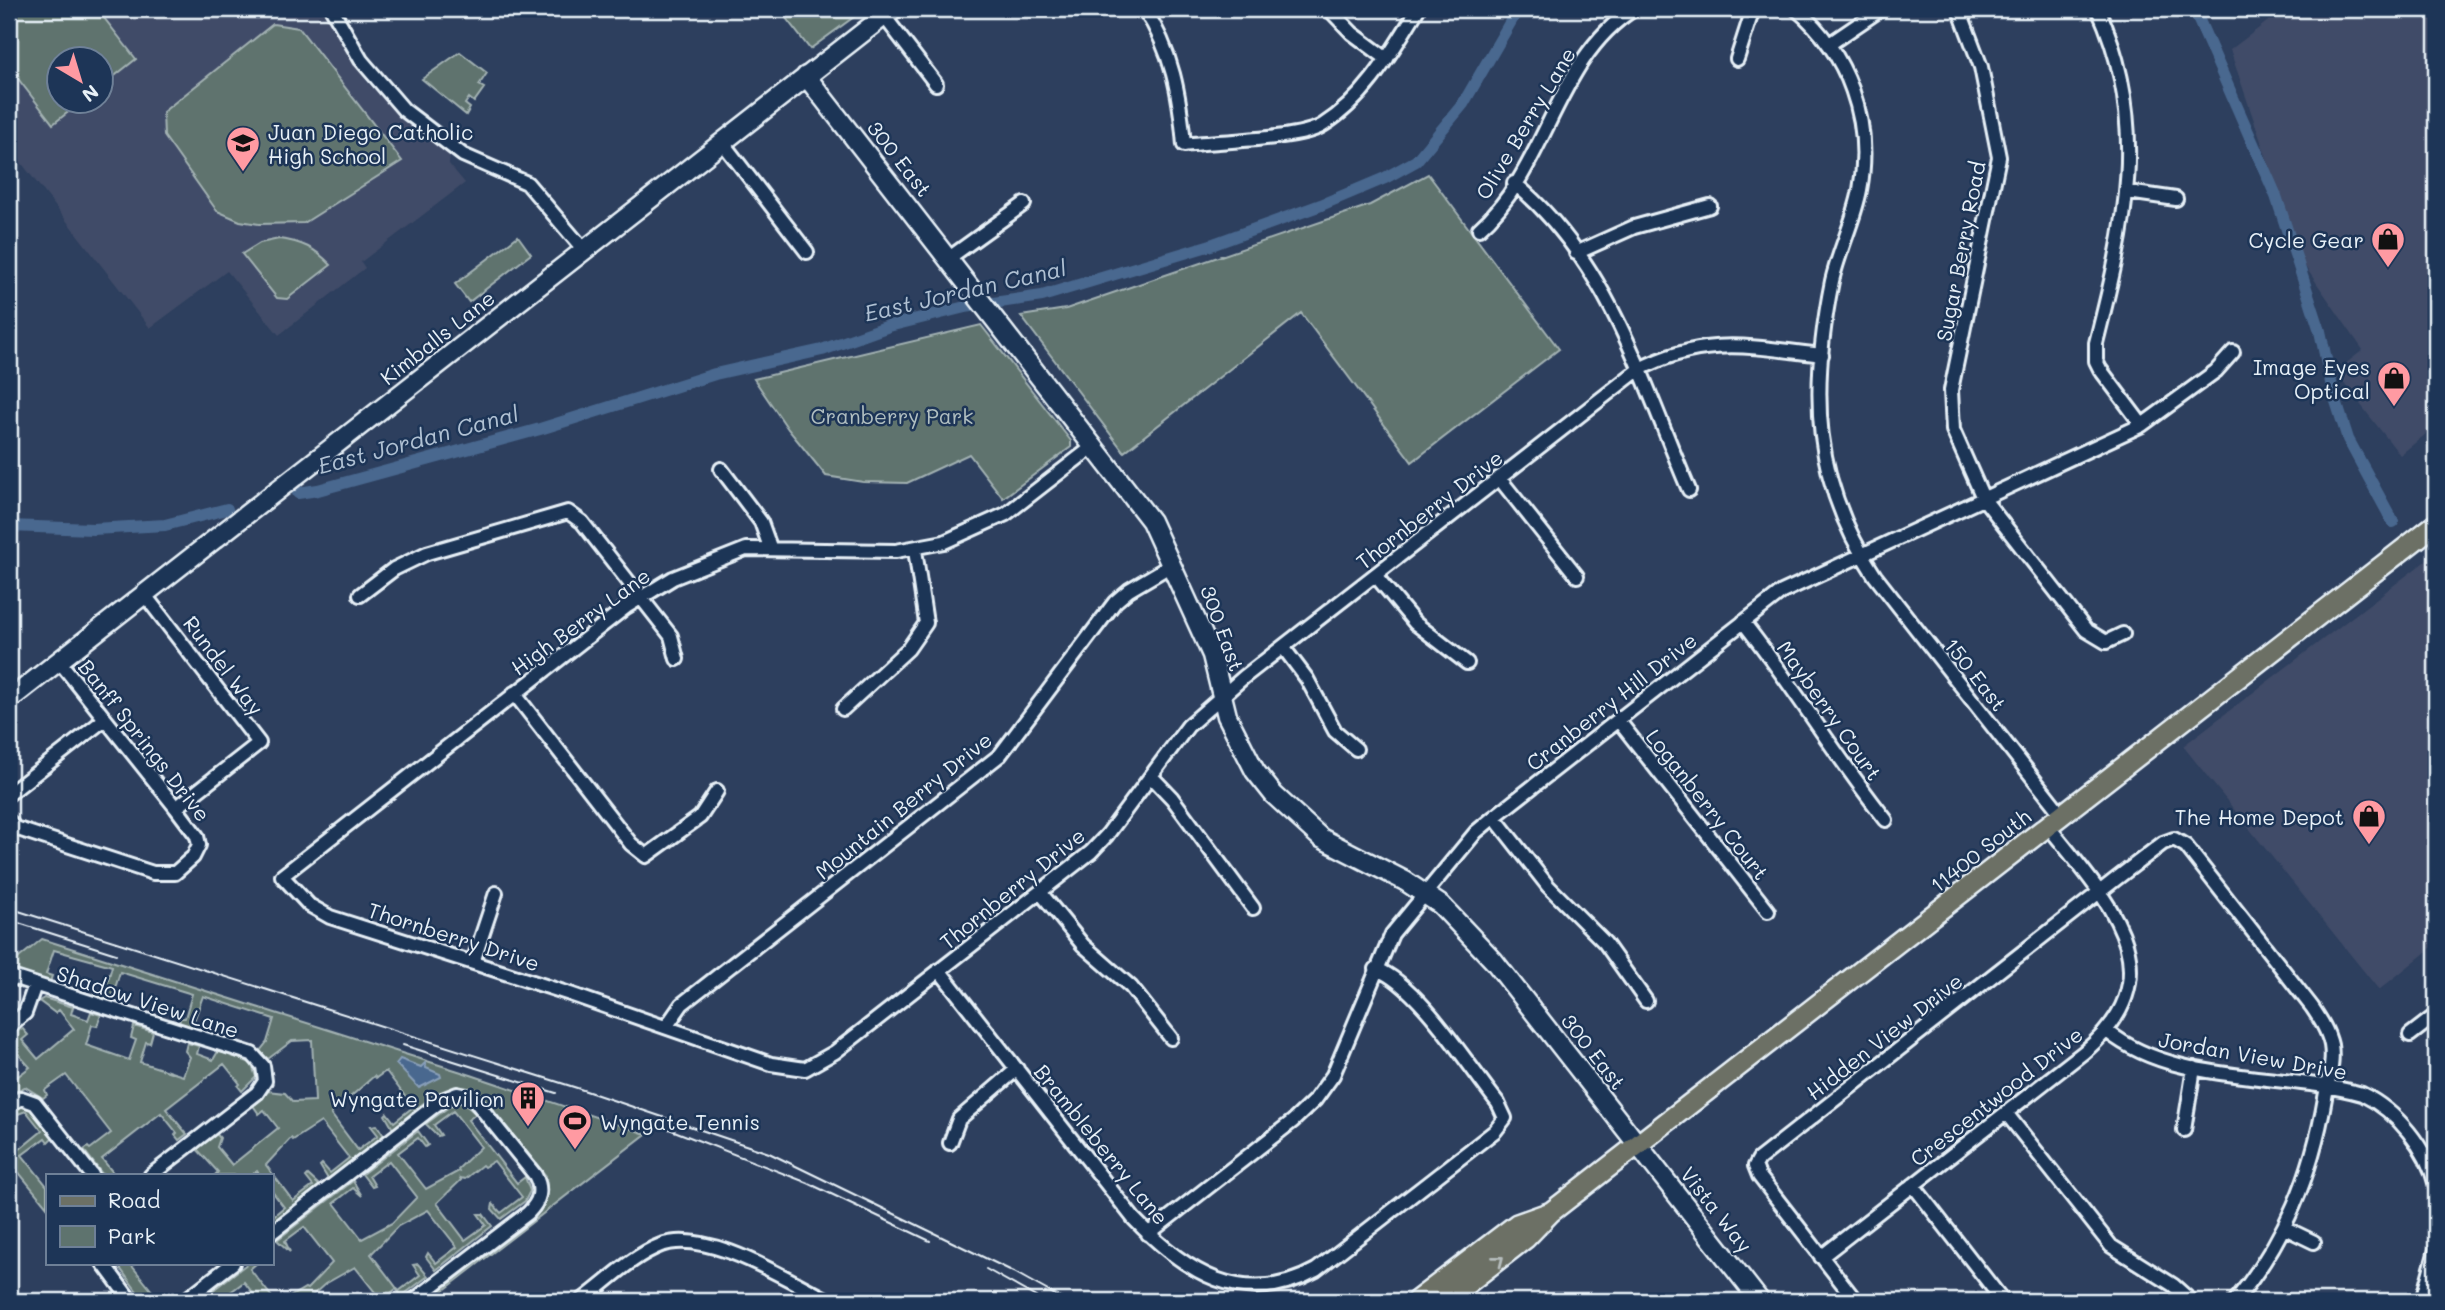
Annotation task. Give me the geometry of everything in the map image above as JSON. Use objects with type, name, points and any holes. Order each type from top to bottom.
[{"type":"main road","name":"11400 South","points":[[1445,1301],[1527,1238],[1551,1212],[2436,524]]},
{"type":"main road","name":"11400 South","points":[[1416,1301],[1517,1224],[1551,1212]]},
{"type":"street","points":[[332,9],[361,60],[404,110],[463,155],[527,183],[584,250]]},
{"type":"street","points":[[1144,9],[1160,33],[1170,60],[1184,145],[1302,132],[1322,126],[1363,90],[1387,59],[1418,9]]},
{"type":"street","points":[[1329,9],[1352,33],[1387,59]]},
{"type":"street","name":"Olive Berry Lane","points":[[1479,229],[1496,212],[1514,183],[1587,55],[1611,27],[1634,9]]},
{"type":"street","points":[[1737,59],[1753,9]]},
{"type":"street","points":[[1796,9],[1831,43],[1857,107],[1863,159],[1856,206],[1833,278],[1822,355],[1819,404],[1823,456],[1835,502],[1861,555]]},
{"type":"street","points":[[1831,43],[1881,9]]},
{"type":"street","name":"Sugar Berry Road","points":[[1959,9],[1981,66],[1999,157],[1951,403],[1956,443],[1983,498],[2092,636],[2105,642],[2123,634]]},
{"type":"street","points":[[2098,9],[2111,45],[2126,107],[2129,136],[2128,192],[2096,343],[2096,360],[2105,378],[2142,425]]},
{"type":"street","points":[[888,12],[936,84]]},
{"type":"street","name":"Kimballs Lane","points":[[9,700],[888,12]]},
{"type":"street","name":"300 East","points":[[806,76],[1095,445],[1151,521],[1173,564],[1212,655],[1227,716],[1255,771],[1300,821],[1348,855],[1425,894],[1479,942],[1638,1145]]},
{"type":"street","points":[[722,142],[807,252]]},
{"type":"street","points":[[1514,183],[1538,205],[1600,285],[1689,489]]},
{"type":"street","points":[[2128,192],[2176,199]]},
{"type":"street","points":[[949,258],[1024,204]]},
{"type":"street","points":[[1576,253],[1634,227],[1710,206]]},
{"type":"street","name":"Thornberry Drive","points":[[282,876],[309,905],[330,917],[473,962],[771,1064],[804,1069],[835,1052],[1099,844],[1188,726],[1222,696],[1638,370],[1679,352],[1720,345],[1822,355]]},
{"type":"street","name":"Cranberry Hill Drive","points":[[1148,1234],[1293,1121],[1315,1100],[1340,1062],[1392,934],[1476,832],[1494,817],[1789,587],[2142,425],[2216,371],[2233,352]]},
{"type":"street","name":"High Berry Lane","points":[[282,876],[514,693],[641,597],[709,562],[746,549],[769,547],[915,550],[987,525],[1026,500],[1095,445]]},
{"type":"street","points":[[721,469],[761,522],[769,547]]},
{"type":"street","points":[[1499,478],[1577,576]]},
{"type":"street","points":[[360,595],[394,569],[427,553],[568,512],[580,519],[671,636],[677,659]]},
{"type":"street","points":[[843,709],[908,649],[926,623],[915,550]]},
{"type":"street","name":"150 East","points":[[1861,555],[2055,821]]},
{"type":"street","name":"Mountain Berry Drive","points":[[666,1027],[682,1004],[1000,755],[1115,602],[1129,590],[1173,564]]},
{"type":"street","points":[[1375,575],[1415,623],[1467,663]]},
{"type":"street","name":"Rundel Way","points":[[145,594],[259,743],[176,808]]},
{"type":"street","name":"Mayberry Court","points":[[1743,622],[1793,686],[1834,752],[1886,820]]},
{"type":"street","points":[[1283,647],[1307,679],[1335,732],[1356,749]]},
{"type":"street","name":"Banff Springs Drive","points":[[9,821],[15,828],[153,873],[175,873],[193,857],[199,845],[197,836],[176,808],[59,661]]},
{"type":"street","points":[[514,693],[631,844],[646,856],[700,817],[717,791]]},
{"type":"street","points":[[9,794],[105,719]]},
{"type":"street","name":"Loganberry Court","points":[[1618,720],[1768,911]]},
{"type":"street","points":[[1151,776],[1172,798],[1253,908]]},
{"type":"street","points":[[1494,817],[1548,886],[1605,943],[1646,1001]]},
{"type":"street","name":"Crescentwood Drive","points":[[1821,1257],[2007,1113],[2107,1031],[2124,999],[2129,954],[2121,925],[2055,821]]},
{"type":"street","name":"Hidden View Drive","points":[[1856,1301],[1759,1176],[1755,1166],[1759,1159],[2163,843],[2174,839],[2186,846],[2320,1019],[2331,1046],[2327,1087]]},
{"type":"street","points":[[1040,892],[1083,945],[1131,987],[1171,1038]]},
{"type":"street","points":[[473,962],[496,893]]},
{"type":"street","name":"Brambleberry Lane","points":[[939,971],[1148,1234],[1174,1258],[1219,1284],[1255,1291],[1283,1287],[1316,1270],[1495,1131],[1505,1118],[1498,1103],[1414,996],[1390,974],[1376,969]]},
{"type":"street","name":"Shadow View Lane","points":[[9,976],[252,1054],[261,1062],[265,1074],[264,1083],[257,1093],[152,1174]]},
{"type":"street","points":[[9,1026],[25,1013],[35,985]]},
{"type":"street","points":[[2410,1035],[2436,1014]]},
{"type":"street","name":"Jordan View Drive","points":[[2107,1031],[2137,1052],[2194,1068],[2361,1094],[2388,1110],[2417,1144],[2436,1186]]},
{"type":"street","points":[[2184,1130],[2194,1068]]},
{"type":"street","points":[[950,1143],[959,1119],[1017,1069]]},
{"type":"street","points":[[2235,1301],[2264,1263],[2285,1228],[2313,1157],[2327,1087]]},
{"type":"street","points":[[273,1231],[442,1100],[457,1094],[467,1095],[479,1104],[534,1175],[540,1194],[528,1213],[413,1301]]},
{"type":"street","points":[[9,1105],[22,1098],[34,1103],[91,1174]]},
{"type":"street","points":[[2007,1113],[2111,1246],[2173,1285],[2190,1301]]},
{"type":"street","name":"Vista Way","points":[[1638,1145],[1760,1301]]},
{"type":"street","points":[[1913,1185],[2003,1301]]},
{"type":"street","points":[[2285,1228],[2314,1242]]},
{"type":"street","points":[[582,1301],[650,1250],[685,1241],[721,1248],[810,1297],[830,1301]]},
{"type":"street","points":[[2422,1301],[2436,1250]]},
{"type":"street","points":[[104,1264],[131,1301]]},
{"type":"street","points":[[184,1301],[232,1264]]},
{"type":"shaded area","name":"Juan Diego Catholic High School","points":[[9,9],[323,9],[367,82],[404,121],[450,156],[449,164],[465,183],[361,262],[365,268],[279,335],[227,271],[150,328],[9,147]]},
{"type":"shaded area","points":[[2284,9],[2425,9],[2436,25],[2436,426],[2400,455],[2335,372],[2363,350],[2302,262],[2230,50]]},
{"type":"shaded area","points":[[2436,553],[2436,944],[2379,990],[2183,746]]},
{"type":"shaded area","points":[[400,1059],[421,1067],[425,1063],[426,1068],[441,1077],[419,1088],[396,1064]]},
{"type":"green space","points":[[9,9],[97,9],[136,59],[116,75],[116,46],[46,46],[46,115],[9,67]]},
{"type":"green space","points":[[779,9],[859,9],[862,11],[810,49]]},
{"type":"green space","points":[[273,24],[299,28],[402,161],[304,223],[259,224],[240,221],[217,211],[164,136],[163,112]]},
{"type":"green space","points":[[460,52],[487,73],[479,85],[484,88],[474,102],[469,98],[465,104],[470,108],[466,115],[422,79]]},
{"type":"green space","points":[[47,116],[63,116],[53,124]]},
{"type":"green space","points":[[1428,174],[1559,349],[1412,462],[1301,313],[1124,452],[1021,316],[1066,309],[1370,205]]},
{"type":"green space","points":[[518,236],[531,254],[469,302],[455,284]]},
{"type":"green space","points":[[279,239],[308,247],[331,265],[287,299],[277,298],[242,254],[260,243]]},
{"type":"green space","name":"Cranberry Park","points":[[981,325],[1071,441],[1071,447],[1003,498],[969,454],[907,483],[863,482],[826,476],[788,429],[754,379]]},
{"type":"green space","points":[[42,939],[471,1075],[646,1134],[430,1301],[423,1301],[537,1212],[547,1193],[546,1176],[478,1091],[454,1088],[443,1092],[422,1104],[393,1129],[385,1115],[387,1113],[394,1122],[413,1107],[386,1071],[376,1078],[374,1076],[331,1114],[358,1150],[378,1135],[371,1126],[377,1125],[384,1136],[328,1179],[320,1166],[322,1164],[330,1173],[349,1158],[321,1122],[293,1140],[291,1138],[266,1165],[273,1174],[259,1174],[257,1171],[252,1174],[216,1174],[218,1172],[196,1148],[215,1132],[220,1138],[217,1147],[232,1165],[278,1128],[264,1110],[259,1114],[252,1104],[267,1091],[285,1093],[293,1102],[315,1101],[312,1040],[292,1041],[268,1059],[260,1051],[267,1042],[274,1019],[203,996],[194,1021],[198,1023],[196,1029],[179,1024],[180,1018],[185,1018],[192,994],[120,972],[113,995],[116,996],[114,1003],[93,996],[95,991],[105,991],[112,966],[54,950],[46,974],[52,976],[50,982],[9,969],[9,966]]},
{"type":"green space","points":[[44,998],[73,1007],[71,1014],[88,1020],[91,1012],[101,1015],[97,1026],[92,1025],[86,1045],[129,1060],[136,1040],[131,1038],[134,1026],[153,1032],[150,1043],[146,1042],[140,1062],[183,1076],[190,1057],[185,1051],[187,1043],[199,1046],[197,1054],[213,1060],[217,1053],[221,1052],[251,1063],[256,1077],[242,1091],[238,1086],[240,1084],[224,1064],[166,1109],[187,1134],[179,1140],[175,1135],[177,1133],[161,1113],[102,1159],[114,1174],[102,1174],[84,1150],[88,1147],[90,1149],[111,1133],[66,1075],[45,1090],[47,1095],[43,1098],[25,1087],[9,1094],[9,1083],[30,1067],[9,1044],[9,1038],[22,1028],[28,1035],[22,1040],[38,1059],[74,1029],[59,1010],[55,1013],[39,1001]]},
{"type":"green space","points":[[462,1102],[476,1114],[468,1120],[517,1183],[525,1177],[530,1191],[525,1201],[501,1219],[492,1209],[493,1204],[501,1213],[522,1197],[494,1161],[484,1167],[482,1165],[465,1179],[460,1178],[437,1203],[465,1240],[486,1225],[478,1214],[483,1214],[492,1226],[436,1270],[426,1257],[428,1253],[436,1263],[457,1247],[428,1210],[398,1226],[371,1254],[399,1291],[420,1275],[413,1265],[418,1264],[428,1276],[402,1296],[396,1289],[385,1298],[388,1301],[382,1301],[355,1267],[325,1284],[306,1301],[283,1301],[307,1289],[332,1263],[304,1227],[285,1241],[290,1252],[277,1240],[353,1181],[362,1196],[353,1188],[334,1203],[362,1239],[392,1223],[417,1197],[389,1161],[369,1176],[375,1186],[372,1187],[362,1174],[418,1131],[428,1145],[425,1147],[418,1138],[398,1153],[426,1189],[459,1171],[481,1147],[453,1111],[434,1125],[441,1135],[438,1136],[426,1124],[450,1106]]},
{"type":"green space","points":[[25,1104],[31,1107],[54,1136],[48,1142],[45,1138],[22,1155],[46,1185],[46,1206],[12,1164],[9,1166],[9,1158],[42,1131],[26,1111],[18,1114],[14,1108]]},
{"type":"green space","points":[[273,1174],[293,1201],[313,1186],[306,1177],[308,1175],[320,1186],[273,1221],[273,1216],[284,1207],[273,1193]]},
{"type":"green space","points":[[122,1264],[135,1264],[132,1266],[160,1301],[144,1301],[120,1268]]},
{"type":"green space","points":[[247,1264],[256,1264],[250,1269],[275,1301],[259,1301],[244,1282],[224,1297],[227,1301],[221,1301],[212,1291]]},
{"type":"waterway","name":"East Jordan Canal","points":[[298,493],[318,490],[540,429],[715,374],[822,350],[889,326],[965,307],[1042,296],[1211,245],[1321,205],[1385,178],[1416,161],[1463,104],[1518,9]]},
{"type":"waterway","name":"East Jordan Canal","points":[[2194,9],[2276,196],[2320,331],[2333,392],[2348,439],[2393,522]]},
{"type":"waterway","name":"East Jordan Canal","points":[[9,526],[93,529],[165,525],[227,509]]},
{"type":"tram line","points":[[9,908],[577,1088],[769,1153],[1014,1272],[1066,1301]]},
{"type":"tram line","points":[[9,920],[116,954]]},
{"type":"tram line","points":[[403,1045],[556,1093]]},
{"type":"tram line","points":[[669,1129],[808,1183],[930,1241]]},
{"type":"tram line","points":[[986,1269],[1043,1301]]},
{"type":"place","name":"Juan Diego Catholic High School","points":[[243,173]]},
{"type":"place","name":"Cycle Gear","points":[[2388,269]]},
{"type":"place","name":"Image Eyes Optical","points":[[2394,408]]},
{"type":"place","name":"The Home Depot","points":[[2369,846]]},
{"type":"place","name":"Wyngate Pavilion","points":[[528,1128]]},
{"type":"place","name":"Wyngate Tennis","points":[[575,1151]]}]
